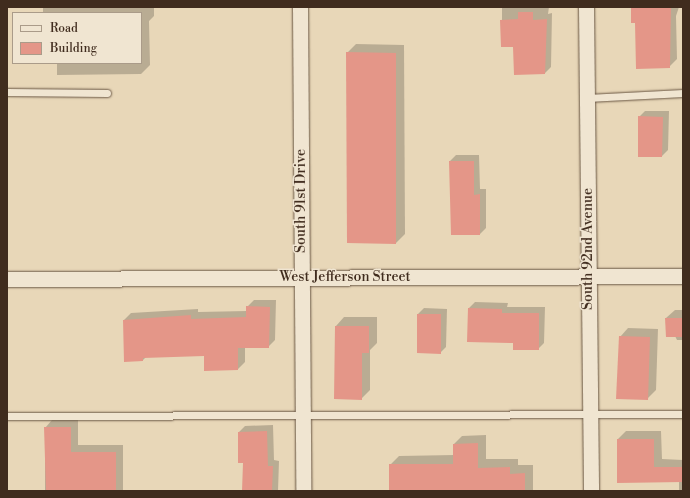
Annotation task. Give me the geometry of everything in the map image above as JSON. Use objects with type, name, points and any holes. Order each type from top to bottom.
[{"type":"street","name":"South 91st Drive","points":[[300,7],[303,491]]},
{"type":"street","name":"South 92nd Avenue","points":[[586,7],[591,491]]},
{"type":"street","name":"West Jefferson Street","points":[[7,279],[683,276]]},
{"type":"lane","points":[[7,92],[106,93]]},
{"type":"lane","points":[[587,98],[683,93]]},
{"type":"lane","points":[[7,416],[303,417],[683,414]]},
{"type":"building","points":[[631,7],[671,7],[670,68],[636,69],[635,23],[631,23]]},
{"type":"building","points":[[518,12],[533,12],[533,20],[547,19],[545,74],[514,75],[513,47],[501,47],[500,20],[518,19]]},
{"type":"building","points":[[346,52],[396,53],[396,244],[347,243]]},
{"type":"building","points":[[638,116],[663,117],[662,157],[638,157]]},
{"type":"building","points":[[449,161],[474,161],[474,195],[480,194],[480,235],[451,235]]},
{"type":"building","points":[[246,306],[270,307],[269,348],[238,348],[238,370],[204,371],[204,356],[143,358],[143,361],[124,362],[123,320],[191,315],[191,319],[246,317]]},
{"type":"building","points":[[468,308],[502,309],[502,313],[539,313],[539,350],[513,350],[513,343],[467,342]]},
{"type":"building","points":[[417,314],[441,314],[441,354],[417,353]]},
{"type":"building","points":[[665,318],[683,318],[683,337],[666,337]]},
{"type":"building","points":[[335,326],[369,326],[369,353],[362,353],[362,400],[334,399]]},
{"type":"building","points":[[619,336],[650,337],[648,400],[616,399]]},
{"type":"building","points":[[44,427],[71,427],[71,452],[116,452],[116,491],[46,491]]},
{"type":"building","points":[[267,431],[268,466],[273,466],[272,491],[242,491],[243,463],[238,463],[238,432]]},
{"type":"building","points":[[617,439],[654,439],[654,467],[683,467],[683,482],[617,483]]},
{"type":"building","points":[[478,443],[478,468],[510,467],[510,474],[525,473],[525,491],[389,491],[389,464],[453,464],[453,444]]}]
